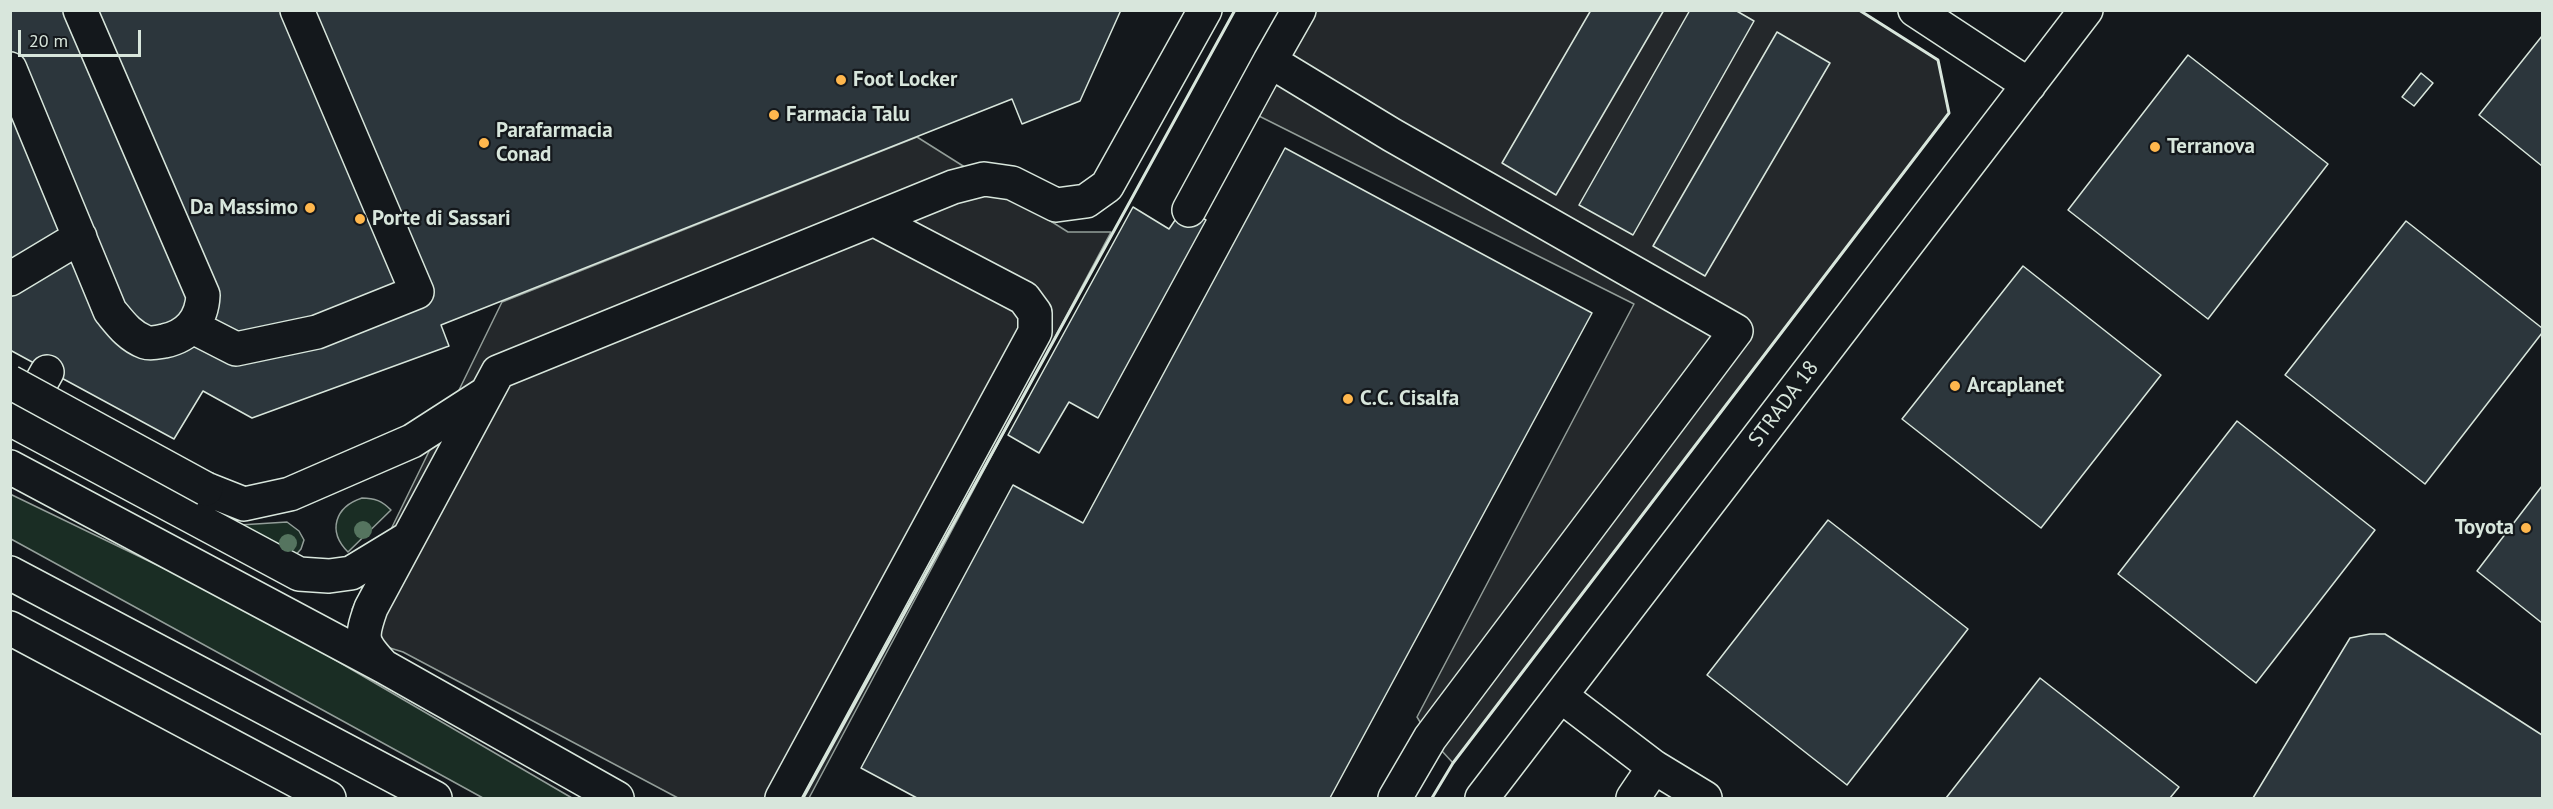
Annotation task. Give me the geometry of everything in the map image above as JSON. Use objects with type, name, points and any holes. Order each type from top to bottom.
[{"type":"main road","points":[[10,69],[110,310],[127,332],[147,343],[174,339],[193,327],[202,311],[203,295],[80,10]]},
{"type":"main road","points":[[193,327],[236,349],[317,332],[417,292],[297,10]]},
{"type":"main road","points":[[1189,210],[1299,10]]},
{"type":"main road","points":[[1915,10],[2029,85]]},
{"type":"main road","name":"STRADA 18","points":[[1482,798],[2086,10]]},
{"type":"main road","points":[[383,666],[366,647],[364,627],[371,608],[498,372],[875,220],[953,186],[984,179],[1012,183],[1056,205],[1086,201],[1107,186],[1203,13]]},
{"type":"main road","points":[[1270,60],[1392,135],[1736,331],[1430,738],[1395,798]]},
{"type":"main road","points":[[782,798],[1035,332],[1035,313],[1024,298],[875,220]]},
{"type":"main road","points":[[10,279],[80,237]]},
{"type":"main road","points":[[47,372],[14,421],[298,574],[329,576],[351,573],[408,538]]},
{"type":"main road","points":[[10,382],[206,489],[244,504],[290,494],[412,441],[489,391]]},
{"type":"main road","points":[[10,467],[383,666],[617,798]]},
{"type":"main road","points":[[10,573],[435,798]]},
{"type":"main road","points":[[10,628],[329,798]]},
{"type":"main road","points":[[1561,696],[1654,767],[1705,798]]},
{"type":"main road","points":[[1633,798],[1654,767]]},
{"type":"green space","points":[[10,494],[248,609],[572,798],[483,798],[11,539]]},
{"type":"green space","points":[[362,498],[378,501],[391,510],[348,552],[338,536],[337,520],[345,507]]},
{"type":"green space","points":[[287,522],[299,531],[304,540],[301,549],[294,557],[224,526]]},
{"type":"shaded area","points":[[1859,10],[1938,60],[1949,113],[1453,763],[1430,738],[1417,717],[1634,304],[1233,103],[1286,11]]},
{"type":"shaded area","points":[[917,137],[1068,232],[1111,232],[809,798],[678,798],[403,652],[361,639],[352,609],[502,302]]},
{"type":"building","name":"Porte di Sassari","points":[[10,10],[1121,10],[1080,101],[1022,124],[1012,99],[441,325],[449,346],[252,418],[203,391],[174,439],[10,350]]},
{"type":"building","points":[[1591,10],[1664,10],[1556,195],[1502,163]]},
{"type":"building","points":[[1690,10],[1735,10],[1754,21],[1633,235],[1579,205]]},
{"type":"building","points":[[1777,32],[1830,63],[1705,276],[1653,246]]},
{"type":"building","points":[[2542,36],[2542,166],[2479,115]]},
{"type":"building","points":[[2188,55],[2328,164],[2208,319],[2068,210]]},
{"type":"building","points":[[2421,73],[2433,83],[2414,106],[2402,97]]},
{"type":"building","name":"C.C. Cisalfa","points":[[1285,148],[1592,313],[1330,798],[917,798],[861,768],[1013,485],[1083,523]]},
{"type":"building","points":[[1133,207],[1169,229],[1184,207],[1206,220],[1098,418],[1069,402],[1039,453],[1008,435]]},
{"type":"building","points":[[2406,221],[2542,328],[2542,333],[2425,484],[2285,375]]},
{"type":"building","points":[[2023,266],[2161,375],[2041,528],[1902,419]]},
{"type":"building","points":[[2237,421],[2375,530],[2256,683],[2118,574]]},
{"type":"building","name":"Toyota","points":[[2542,486],[2542,623],[2477,571]]},
{"type":"building","points":[[1828,520],[1968,629],[1847,785],[1707,675]]},
{"type":"building","points":[[2385,634],[2542,735],[2542,798],[2253,798],[2350,638]]},
{"type":"building","points":[[2040,678],[2179,787],[2170,798],[1946,798]]},
{"type":"wall","points":[[803,798],[1235,10]]},
{"type":"wall","points":[[1432,798],[1453,763],[1949,113],[1938,60],[1859,10]]},
{"type":"place","name":"Foot Locker","points":[[841,80]]},
{"type":"place","name":"Farmacia Talu","points":[[774,115]]},
{"type":"place","name":"Parafarmacia Conad","points":[[484,143]]},
{"type":"place","name":"Terranova","points":[[2155,147]]},
{"type":"place","name":"Da Massimo","points":[[310,208]]},
{"type":"place","name":"Porte di Sassari","points":[[360,219]]},
{"type":"place","name":"Arcaplanet","points":[[1955,386]]},
{"type":"place","name":"C.C. Cisalfa","points":[[1348,399]]},
{"type":"place","name":"Toyota","points":[[2526,528]]}]
